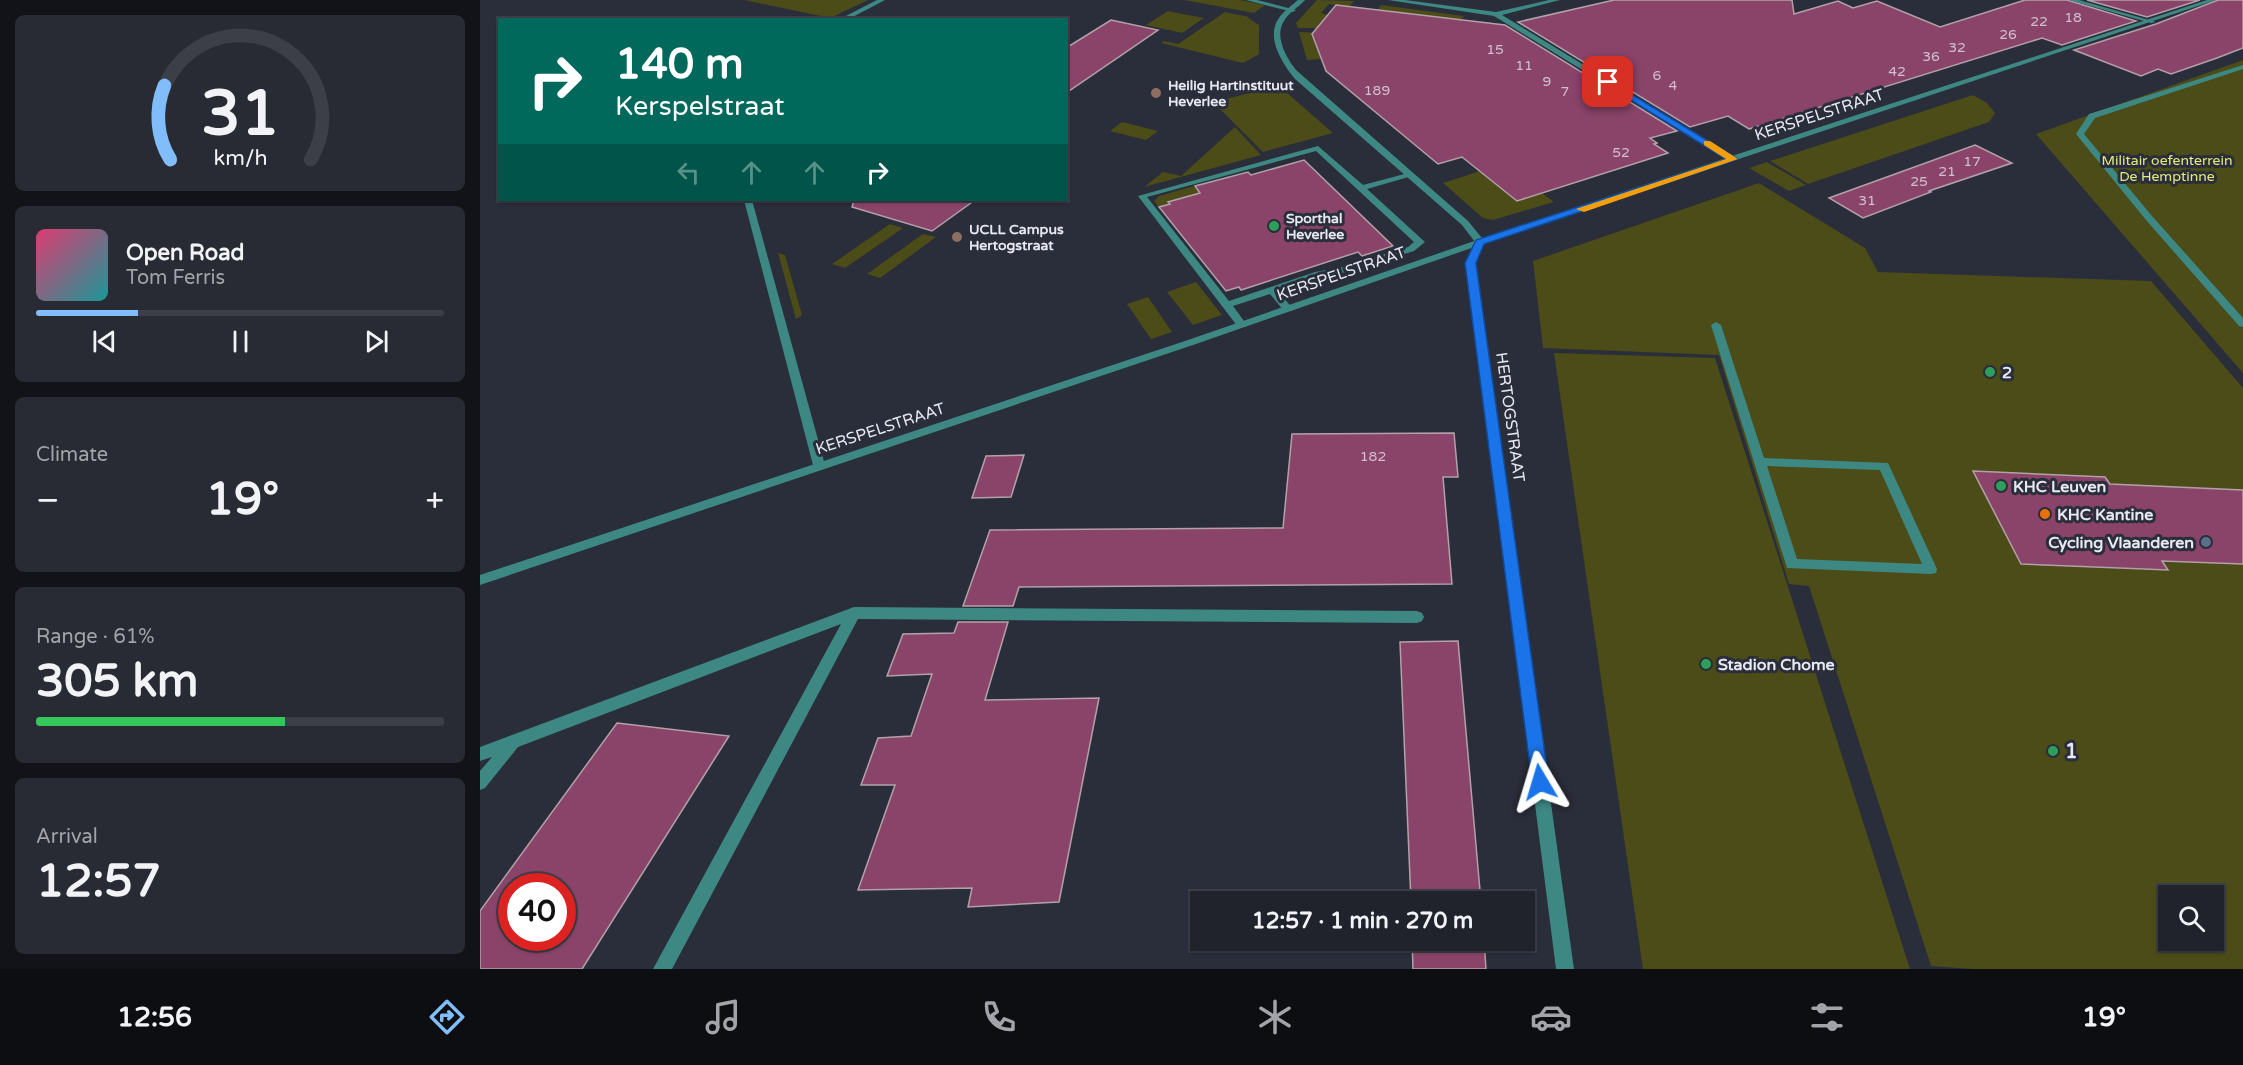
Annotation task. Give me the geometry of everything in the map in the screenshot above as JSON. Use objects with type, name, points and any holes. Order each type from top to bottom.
[{"type":"street","points":[[845,18],[882,0]]},
{"type":"street","points":[[1249,0],[1293,10]]},
{"type":"street","points":[[1302,0],[1281,21],[1279,29],[1281,51],[1288,66],[1465,223],[1480,242]]},
{"type":"street","points":[[1391,0],[1496,14],[1557,0]]},
{"type":"street","points":[[2072,0],[2153,22]]},
{"type":"street","name":"KERSPELSTRAAT","points":[[480,580],[1242,325],[1480,242],[2214,0]]},
{"type":"street","points":[[1496,14],[1734,159]]},
{"type":"street","points":[[2243,67],[2092,116],[2080,134],[2149,218],[2243,324]]},
{"type":"street","points":[[1227,305],[1318,274],[1344,270],[1411,249],[1420,242],[1318,148],[1142,196],[1242,325]]},
{"type":"street","points":[[1361,188],[1409,174]]},
{"type":"street","points":[[748,201],[819,465]]},
{"type":"street","name":"HERTOGSTRAAT","points":[[1480,242],[1471,263],[1565,969]]},
{"type":"street","points":[[1272,290],[1288,309]]},
{"type":"street","points":[[1716,325],[1792,564],[1930,568],[1884,466],[1760,462]]},
{"type":"street","points":[[480,754],[854,613],[1417,617]]},
{"type":"street","points":[[662,969],[854,613]]},
{"type":"street","points":[[480,783],[513,742]]},
{"type":"green space","points":[[744,0],[868,0],[830,18]]},
{"type":"green space","points":[[1184,0],[1240,0],[1265,5],[1254,13]]},
{"type":"green space","points":[[1317,0],[1354,1],[1349,7],[1329,4],[1321,13],[1328,15],[1318,28],[1298,28],[1296,23]]},
{"type":"green space","points":[[1381,5],[1464,16],[1460,21],[1377,10]]},
{"type":"green space","points":[[1168,11],[1204,18],[1182,33],[1146,25]]},
{"type":"green space","points":[[1225,12],[1249,17],[1259,25],[1259,54],[1243,63],[1161,43],[1164,41],[1178,44]]},
{"type":"green space","points":[[1299,32],[1322,33],[1313,38],[1321,59],[1307,60]]},
{"type":"green space","name":"Militair oefenterrein De Hemptinne","points":[[2243,60],[2243,373],[2036,134]]},
{"type":"green space","points":[[1279,86],[1333,133],[1263,152],[1213,102]]},
{"type":"green space","points":[[1973,95],[1987,103],[1995,113],[1989,122],[1808,184],[1770,161]]},
{"type":"green space","points":[[1789,116],[1802,123],[1761,136],[1749,129]]},
{"type":"green space","points":[[1122,122],[1158,131],[1146,140],[1110,131]]},
{"type":"green space","points":[[1235,127],[1261,155],[1144,187],[1163,172],[1181,176]]},
{"type":"green space","points":[[1767,162],[1806,185],[1789,191],[1749,168]]},
{"type":"green space","points":[[1480,171],[1542,193],[1554,202],[1493,220],[1483,218],[1443,183]]},
{"type":"green space","name":"KHC Leuven","points":[[1759,183],[1865,248],[1878,272],[2151,281],[2243,388],[2243,969],[1972,969],[1931,966],[1809,586],[1789,584],[1719,355],[1543,348],[1533,261]]},
{"type":"green space","points":[[1194,186],[1200,193],[1159,207],[1154,201],[1159,196]]},
{"type":"green space","points":[[890,224],[903,228],[845,268],[832,264]]},
{"type":"green space","points":[[923,234],[936,237],[880,278],[867,274]]},
{"type":"green space","points":[[778,253],[785,255],[802,315],[796,319]]},
{"type":"green space","points":[[1196,282],[1222,315],[1193,325],[1167,292]]},
{"type":"green space","points":[[1148,297],[1172,332],[1151,339],[1127,304]]},
{"type":"green space","name":"Stadion Chome","points":[[1554,353],[1715,358],[1910,969],[1643,969]]},
{"type":"building","points":[[1614,0],[1792,0],[1794,14],[1838,1],[1853,8],[1877,1],[1940,27],[2025,0],[2067,0],[2136,21],[2062,45],[2042,38],[1749,129],[1728,116],[1690,127],[1518,22]]},
{"type":"building","points":[[2087,0],[2200,0],[2147,17]]},
{"type":"building","points":[[2218,0],[2243,0],[2243,48],[2171,74],[2158,69],[2141,76],[2074,50],[2156,24]]},
{"type":"building","points":[[1336,5],[1505,25],[1677,131],[1650,138],[1657,143],[1654,144],[1668,153],[1517,201],[1462,157],[1438,164],[1326,71],[1312,34]]},
{"type":"building","points":[[1111,20],[1158,30],[1068,92],[1068,47]]},
{"type":"building","points":[[1975,145],[2012,163],[1929,191],[1931,192],[1863,218],[1829,198]]},
{"type":"building","name":"Sporthal Heverlee","points":[[1304,160],[1393,246],[1362,256],[1358,252],[1241,290],[1239,287],[1226,291],[1159,207],[1170,204],[1168,202],[1200,193],[1195,186],[1248,172],[1251,175]]},
{"type":"building","points":[[854,201],[974,201],[932,231],[852,207]]},
{"type":"building","points":[[1454,433],[1458,477],[1443,477],[1452,584],[1019,587],[1013,606],[963,606],[990,530],[1283,528],[1292,434]]},
{"type":"building","points":[[1024,455],[1011,497],[972,498],[986,456]]},
{"type":"building","points":[[1973,471],[2105,477],[2110,484],[2243,490],[2243,564],[2162,561],[2168,570],[2021,564]]},
{"type":"building","points":[[958,622],[1008,622],[985,700],[1099,698],[1059,902],[968,907],[972,888],[858,890],[895,785],[861,785],[878,738],[911,736],[932,674],[887,676],[903,634],[954,633]]},
{"type":"building","points":[[1458,641],[1480,891],[1411,891],[1400,642]]},
{"type":"building","points":[[617,723],[729,736],[582,969],[480,969],[480,911],[498,886],[498,951],[576,951],[576,873],[508,873]]},
{"type":"building","points":[[1412,951],[1485,951],[1486,969],[1413,969]]},
{"type":"slow traffic","points":[[1581,209],[1734,159],[1707,143]]},
{"type":"place","name":"Heilig Hartinstituut Heverlee","points":[[1156,93]]},
{"type":"place","name":"Sporthal Heverlee","points":[[1274,226]]},
{"type":"place","name":"UCLL Campus Hertogstraat","points":[[957,237]]},
{"type":"place","name":"2","points":[[1990,372]]},
{"type":"place","name":"KHC Leuven","points":[[2001,486]]},
{"type":"place","name":"KHC Kantine","points":[[2045,514]]},
{"type":"place","name":"Cycling Vlaanderen","points":[[2206,542]]},
{"type":"place","name":"Stadion Chome","points":[[1706,664]]},
{"type":"place","name":"1","points":[[2053,751]]},
{"type":"route","points":[[1540,782],[1471,263],[1480,242],[1734,159],[1608,82]]}]
